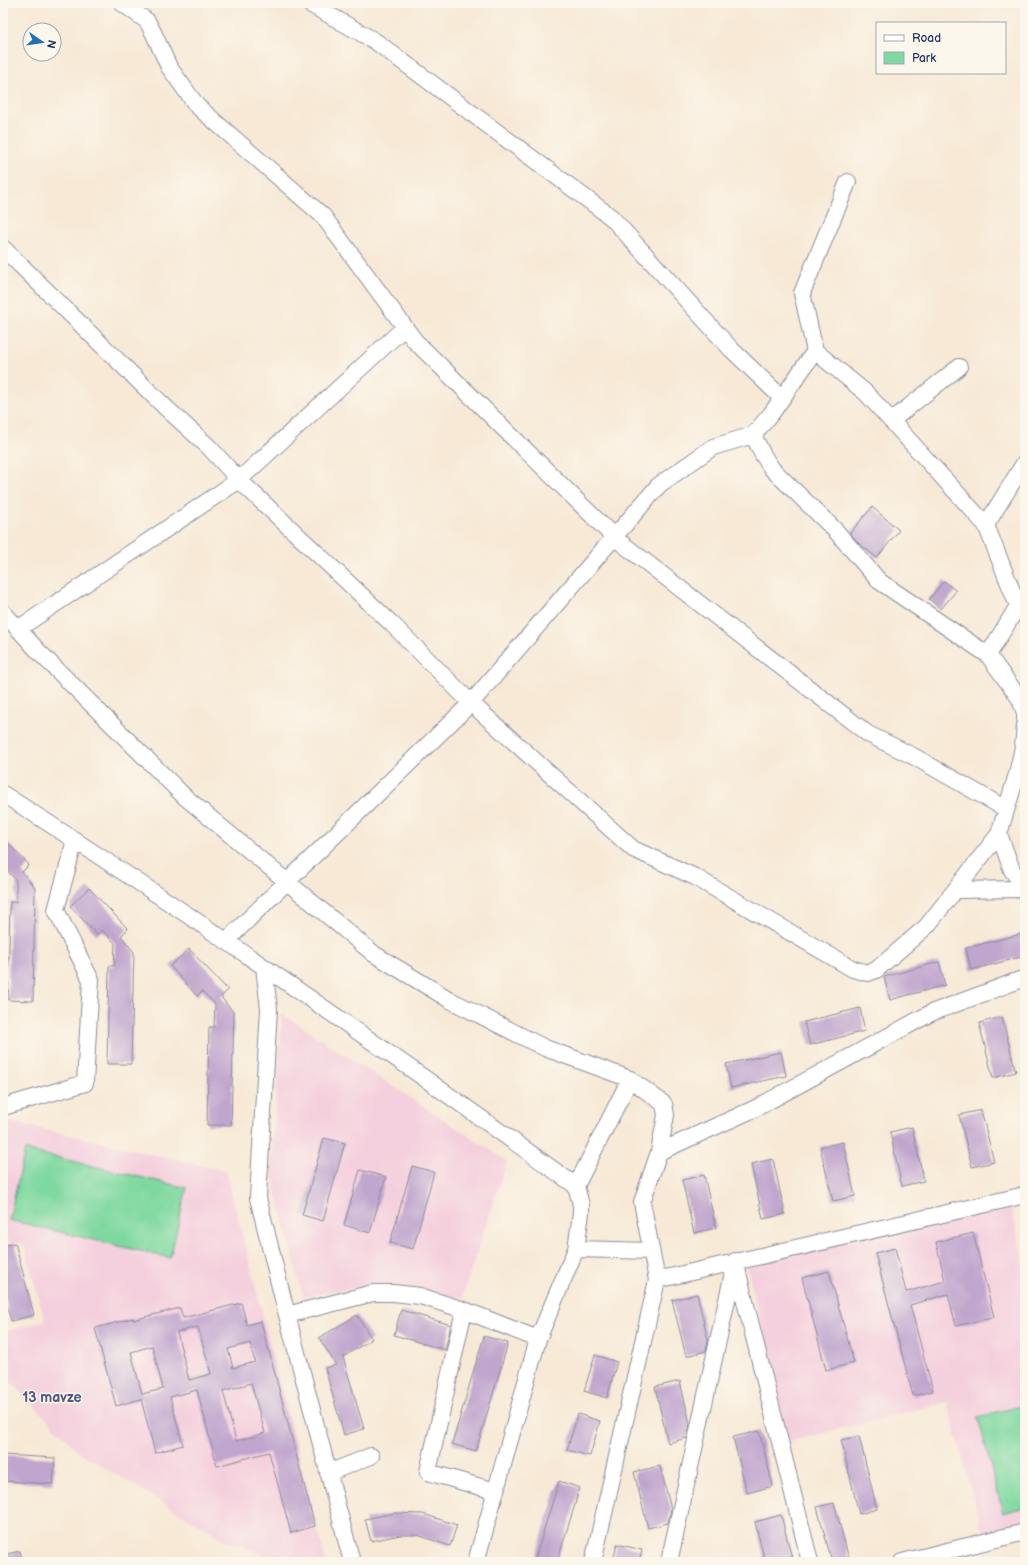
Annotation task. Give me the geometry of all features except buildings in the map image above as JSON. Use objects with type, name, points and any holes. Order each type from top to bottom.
[{"type":"street","points":[[122,3],[147,21],[169,67],[197,106],[323,216],[415,341],[615,538],[868,734],[913,756],[1006,809]]},
{"type":"street","points":[[308,3],[375,41],[611,217],[731,349],[782,398]]},
{"type":"street","points":[[848,182],[802,293],[815,351],[866,393],[986,526],[1022,603],[988,655]]},
{"type":"street","points":[[3,248],[165,408],[209,447],[239,480],[392,624],[471,703],[633,849],[695,877],[857,971],[868,972],[876,970],[927,926],[999,834],[1006,809],[1021,775],[1025,713],[1020,699],[988,655],[879,581],[835,530],[772,469],[763,455],[753,434]]},
{"type":"street","points":[[18,629],[239,480],[405,326]]},
{"type":"street","points":[[226,941],[287,880],[471,703],[615,538],[659,484],[713,447],[753,434],[771,414],[815,351]]},
{"type":"street","points":[[891,421],[958,367]]},
{"type":"street","points":[[986,526],[1025,462]]},
{"type":"street","points":[[3,612],[18,629],[185,797],[287,880],[374,954],[450,1000],[545,1048],[630,1079],[661,1102],[665,1108],[666,1115],[659,1152],[642,1202],[657,1280],[593,1562]]},
{"type":"street","points":[[3,794],[75,840],[226,941],[404,1063],[576,1186],[581,1205],[576,1249],[538,1339],[476,1562]]},
{"type":"street","points":[[999,834],[1012,870],[1025,889]]},
{"type":"street","points":[[3,1107],[85,1083],[91,980],[56,910],[75,840]]},
{"type":"street","points":[[956,890],[1025,889]]},
{"type":"street","points":[[264,967],[269,1009],[258,1198],[352,1562]]},
{"type":"street","points":[[659,1152],[754,1109],[931,1013],[1025,978]]},
{"type":"street","points":[[576,1186],[630,1079]]},
{"type":"street","points":[[657,1280],[1025,1195]]},
{"type":"street","points":[[576,1249],[651,1251]]},
{"type":"street","points":[[669,1562],[735,1261]]},
{"type":"street","points":[[735,1261],[810,1562]]},
{"type":"street","points":[[287,1315],[373,1293],[394,1293],[420,1296],[464,1310],[538,1339]]},
{"type":"street","points":[[464,1310],[428,1472],[495,1491]]},
{"type":"street","points":[[328,1473],[372,1456]]},
{"type":"street","points":[[902,1562],[1025,1532]]},
{"type":"shaded area","points":[[282,1014],[507,1161],[462,1298],[381,1283],[303,1297],[271,1172]]},
{"type":"shaded area","points":[[3,1120],[226,1171],[326,1562],[287,1562],[228,1542],[79,1452],[3,1374],[3,1332],[45,1321],[24,1244],[3,1241]]},
{"type":"shaded area","points":[[1010,1203],[1025,1267],[1025,1523],[983,1533],[947,1402],[788,1442],[747,1266]]},
{"type":"green space","points":[[25,1150],[187,1188],[170,1258],[9,1220]]},
{"type":"green space","points":[[1025,1405],[1025,1507],[1003,1513],[978,1417]]},
{"type":"district","name":"13 mavze","points":[[52,1397]]}]
